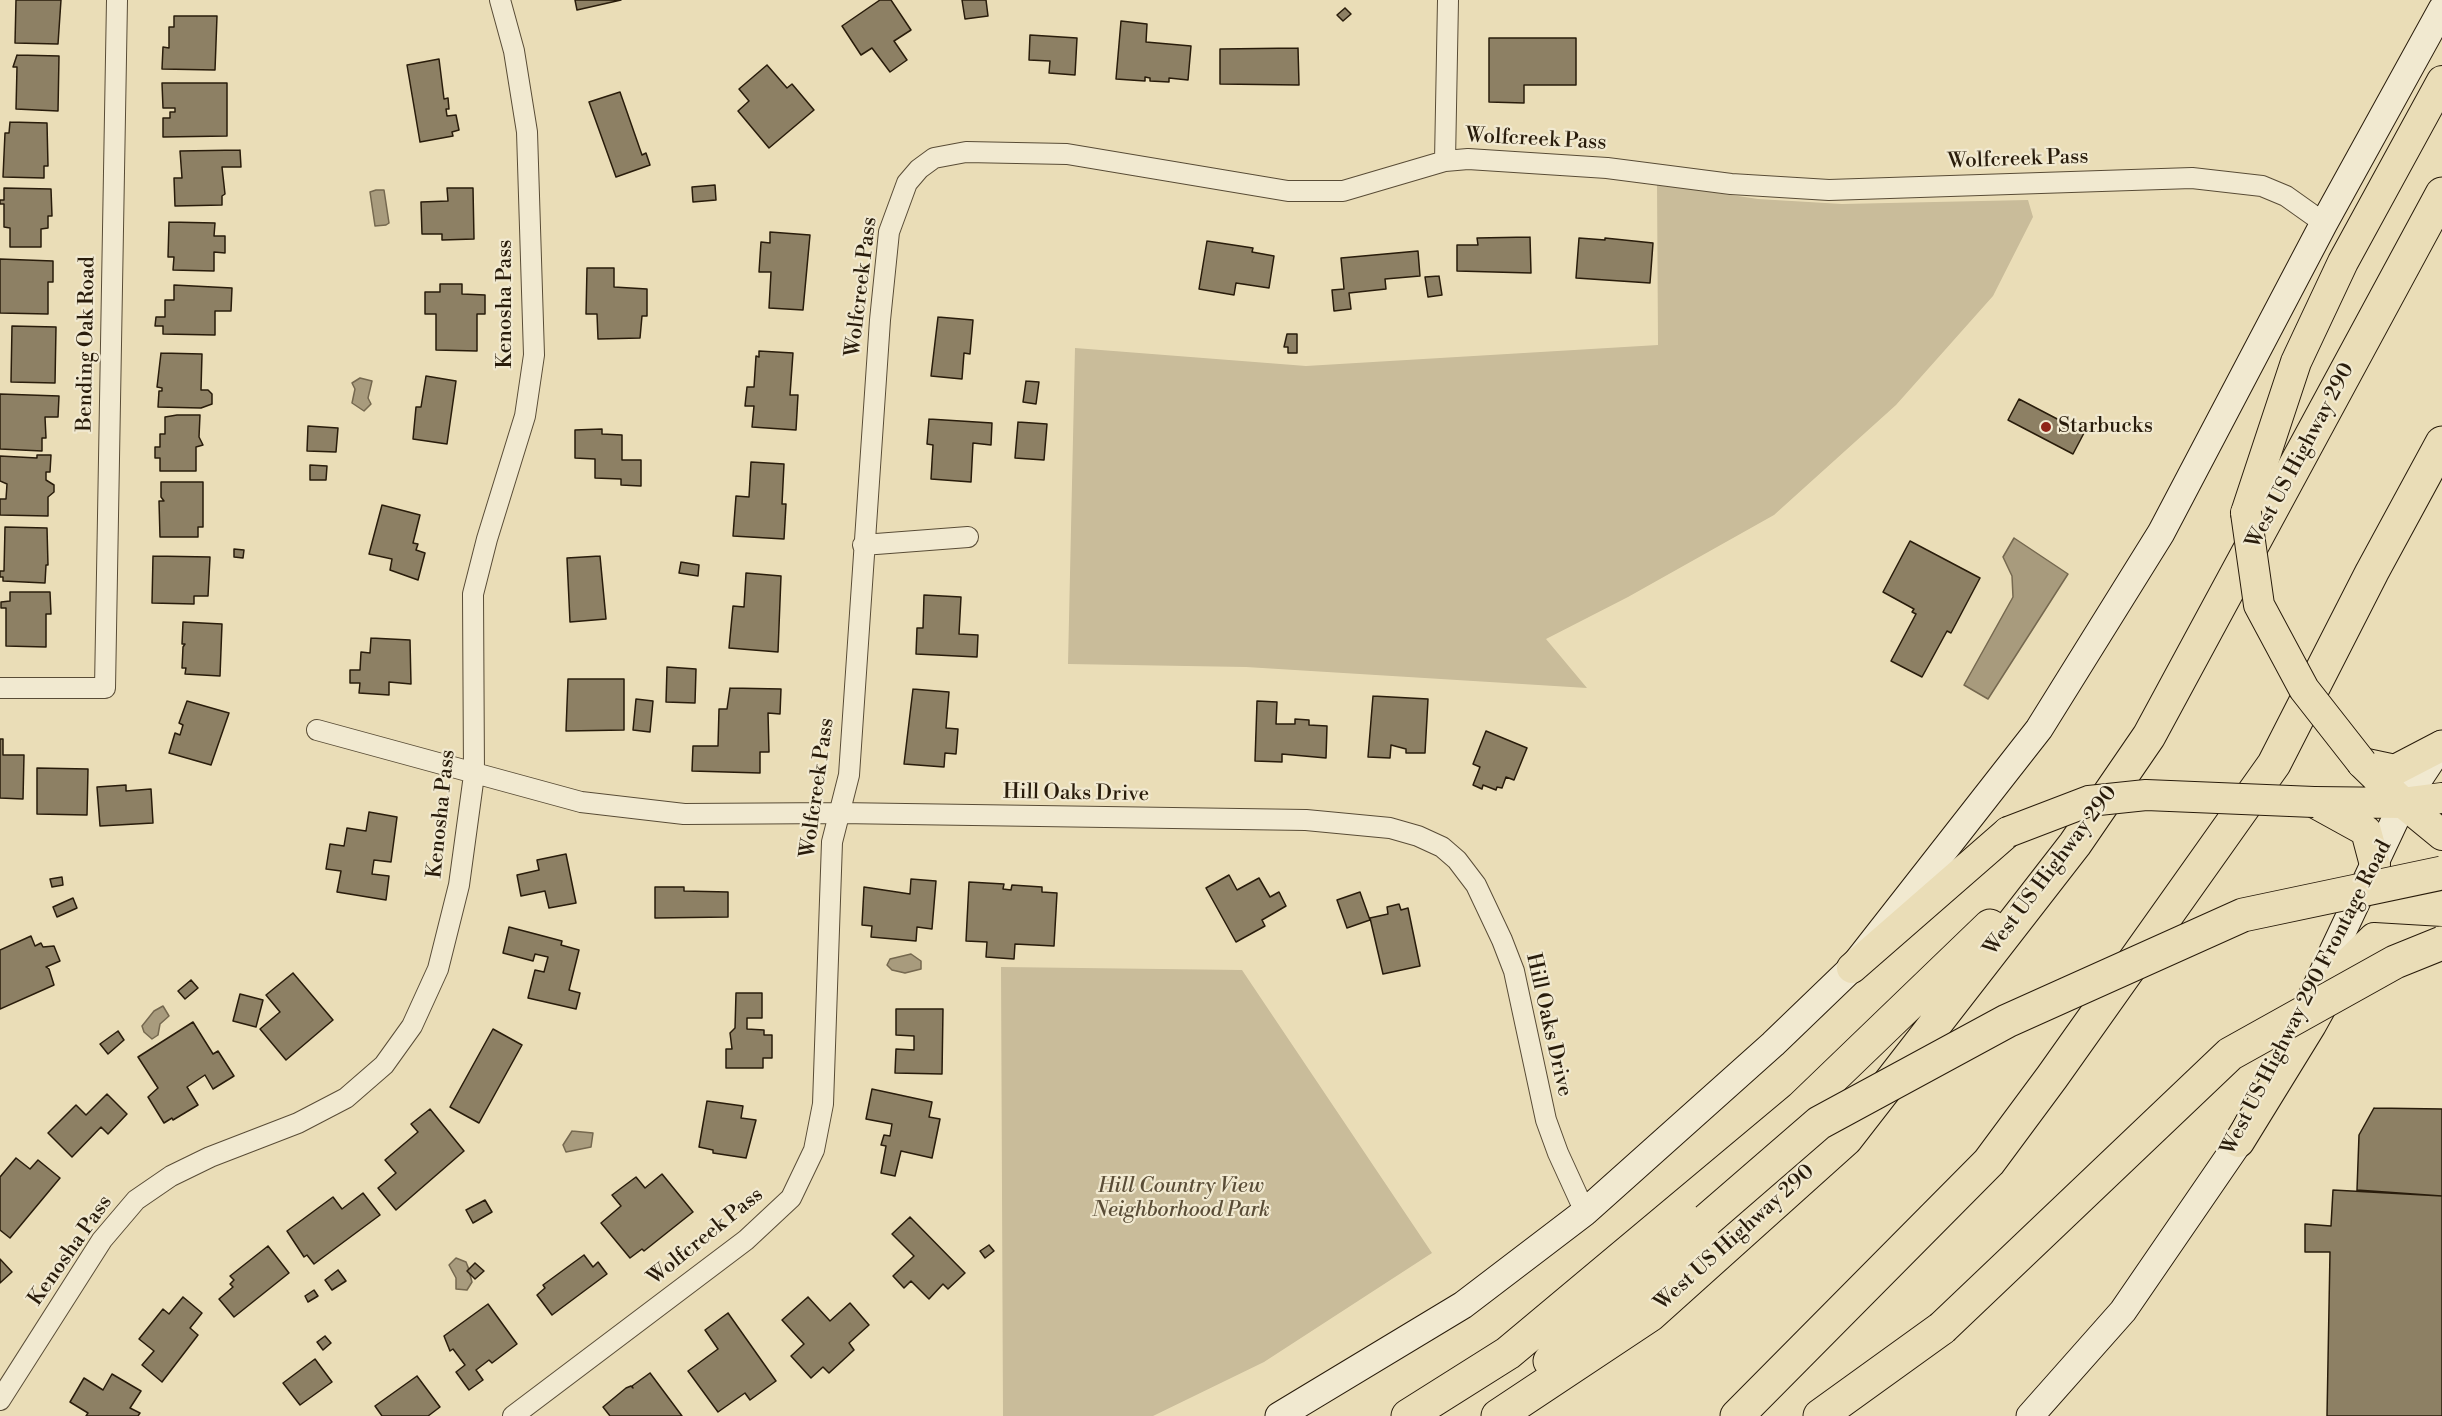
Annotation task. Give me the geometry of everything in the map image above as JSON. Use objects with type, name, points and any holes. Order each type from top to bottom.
[{"type":"highway","name":"West US Highway 290","points":[[1498,1416],[1650,1315],[1846,1139],[2075,844],[2149,736],[2442,194]]},
{"type":"highway","points":[[1737,1416],[1989,1162],[2052,1077],[2274,764],[2372,572],[2442,443]]},
{"type":"highway","points":[[2372,572],[2442,460]]},
{"type":"highway","points":[[1408,1416],[1508,1353],[1802,1108],[2075,844]]},
{"type":"highway","points":[[1489,1416],[1707,1220],[1819,1123],[2007,1021],[2243,915],[2442,873]]},
{"type":"highway","points":[[1820,1416],[1942,1328],[2230,1054],[2395,962],[2442,943]]},
{"type":"main road","points":[[1852,968],[2038,729],[2162,533],[2324,223],[2442,9]]},
{"type":"main road","points":[[2442,81],[2343,262],[2296,362],[2246,513],[2259,605],[2304,688],[2362,763],[2403,803],[2442,835]]},
{"type":"main road","points":[[2362,763],[2395,770],[2441,745]]},
{"type":"main road","name":"West US Highway 290 Frontage Road","points":[[2030,1416],[2123,1311],[2239,1142],[2403,803],[2441,745]]},
{"type":"main road","points":[[1279,1416],[1463,1305],[1585,1212],[1773,1044],[1852,968],[2008,832],[2089,801],[2146,795],[2403,803],[2442,798]]},
{"type":"main road","points":[[2314,802],[2366,831],[2375,865]]},
{"type":"main road","points":[[2239,1142],[2311,1025],[2342,969],[2374,938],[2442,943]]},
{"type":"street","name":"Bending Oak Road","points":[[0,688],[105,688],[117,0]]},
{"type":"street","name":"Kenosha Pass","points":[[0,1400],[102,1240],[136,1200],[180,1171],[298,1123],[346,1098],[384,1065],[412,1026],[438,969],[459,885],[474,775],[473,594],[487,539],[525,416],[534,356],[527,132],[514,51],[500,0]]},
{"type":"street","points":[[1445,161],[1448,0]]},
{"type":"street","name":"Wolfcreek Pass","points":[[513,1416],[746,1240],[790,1198],[814,1150],[823,1104],[832,842],[849,775],[863,545],[889,232],[907,183],[919,169],[934,158],[966,153],[1067,154],[1288,191],[1343,191],[1445,161],[1468,159],[1607,168],[1731,184],[1829,190],[2155,179],[2229,180],[2262,186],[2286,196],[2324,223]]},
{"type":"street","points":[[863,545],[968,537]]},
{"type":"street","name":"Hill Oaks Drive","points":[[317,730],[474,775],[581,802],[684,813],[1306,820],[1390,828],[1418,836],[1442,847],[1457,860],[1476,885],[1502,940],[1514,971],[1546,1120],[1558,1153],[1585,1212]]},
{"type":"green space","points":[[1657,184],[1758,199],[1842,204],[2028,200],[2033,217],[1993,296],[1896,405],[1774,515],[1628,597],[1546,639],[1587,688],[1246,667],[1068,664],[1075,348],[1306,366],[1658,345]]},
{"type":"green space","name":"Hill Country View Neighborhood Park","points":[[1001,967],[1242,970],[1432,1253],[1264,1362],[1153,1416],[1003,1416]]},
{"type":"shaded area","points":[[384,190],[389,223],[386,225],[375,226],[370,192]]},
{"type":"shaded area","points":[[360,378],[372,381],[368,398],[371,404],[364,411],[352,403],[355,389],[352,383]]},
{"type":"shaded area","points":[[2014,538],[2068,574],[1988,699],[1964,685],[2013,597],[2012,576],[2003,557]]},
{"type":"shaded area","points":[[911,954],[921,961],[921,969],[905,973],[892,970],[887,965],[890,959]]},
{"type":"shaded area","points":[[163,1006],[169,1016],[160,1024],[158,1035],[152,1039],[144,1032],[142,1026],[154,1011]]},
{"type":"shaded area","points":[[572,1131],[593,1133],[591,1147],[566,1152],[563,1145]]},
{"type":"shaded area","points":[[456,1258],[466,1262],[468,1267],[472,1282],[467,1290],[456,1289],[456,1278],[449,1265]]},
{"type":"building","points":[[16,0],[61,0],[58,44],[15,43]]},
{"type":"building","points":[[575,0],[621,0],[577,10]]},
{"type":"building","points":[[880,0],[891,0],[911,30],[894,41],[907,60],[890,72],[872,48],[861,55],[842,26]]},
{"type":"building","points":[[962,0],[986,0],[988,16],[965,19]]},
{"type":"building","points":[[1345,8],[1351,14],[1343,21],[1337,15]]},
{"type":"building","points":[[174,16],[217,16],[215,70],[162,69],[163,47],[169,48],[169,27],[174,27]]},
{"type":"building","points":[[1121,21],[1147,24],[1146,42],[1191,46],[1188,80],[1169,78],[1169,82],[1150,81],[1150,78],[1145,77],[1145,81],[1116,79]]},
{"type":"building","points":[[1030,35],[1077,38],[1075,75],[1049,73],[1050,61],[1029,60]]},
{"type":"building","points":[[1489,38],[1576,38],[1576,85],[1524,85],[1524,103],[1489,102]]},
{"type":"building","points":[[1298,48],[1299,85],[1220,84],[1220,49]]},
{"type":"building","points":[[17,55],[59,56],[58,111],[16,109],[17,67],[13,67]]},
{"type":"building","points":[[439,59],[444,99],[448,98],[447,116],[456,115],[459,130],[452,132],[453,136],[420,142],[407,65]]},
{"type":"building","points":[[767,65],[787,88],[792,84],[814,110],[769,148],[738,111],[749,101],[739,89]]},
{"type":"building","points":[[162,83],[227,83],[227,136],[163,137],[163,118],[170,118],[170,112],[175,112],[175,108],[163,108]]},
{"type":"building","points":[[620,92],[642,155],[646,153],[650,165],[616,177],[589,102]]},
{"type":"building","points":[[10,122],[47,123],[48,166],[44,166],[44,178],[3,177],[5,133],[9,133]]},
{"type":"building","points":[[240,150],[241,167],[222,167],[225,194],[222,196],[222,205],[175,206],[174,178],[182,178],[180,151]]},
{"type":"building","points":[[715,185],[716,200],[693,202],[692,187]]},
{"type":"building","points":[[4,188],[51,189],[52,216],[48,216],[48,228],[41,229],[41,247],[10,247],[10,228],[4,227],[4,204],[0,204],[0,200],[4,200]]},
{"type":"building","points":[[447,188],[473,188],[474,239],[442,240],[442,234],[422,234],[421,202],[448,201]]},
{"type":"building","points":[[169,222],[215,223],[214,236],[225,236],[225,253],[214,252],[214,271],[173,270],[174,257],[168,257]]},
{"type":"building","points":[[770,232],[810,235],[803,310],[769,308],[771,272],[759,272],[761,242],[770,243]]},
{"type":"building","points":[[1530,237],[1531,273],[1457,271],[1457,245],[1478,245],[1477,238]]},
{"type":"building","points":[[1579,238],[1653,243],[1650,283],[1576,278]]},
{"type":"building","points":[[1207,241],[1253,248],[1252,252],[1274,256],[1269,288],[1236,283],[1234,295],[1199,289]]},
{"type":"building","points":[[1418,251],[1420,276],[1385,279],[1386,289],[1349,293],[1351,309],[1334,311],[1332,290],[1344,289],[1341,258]]},
{"type":"building","points":[[0,259],[53,261],[53,282],[48,282],[48,314],[0,313]]},
{"type":"building","points":[[587,268],[614,268],[614,287],[647,289],[647,316],[642,316],[640,338],[598,339],[597,314],[586,314]]},
{"type":"building","points":[[1439,276],[1442,295],[1428,297],[1425,277]]},
{"type":"building","points":[[440,284],[462,284],[462,294],[485,295],[485,314],[477,314],[477,351],[436,350],[436,314],[425,314],[425,292],[440,292]]},
{"type":"building","points":[[174,285],[232,288],[231,311],[215,311],[215,335],[163,334],[163,326],[155,326],[156,317],[165,317],[165,300],[174,300]]},
{"type":"building","points":[[938,317],[973,320],[970,354],[964,353],[962,379],[931,376]]},
{"type":"building","points":[[12,326],[56,327],[55,383],[11,382]]},
{"type":"building","points":[[1287,334],[1297,334],[1297,353],[1288,353],[1288,347],[1284,347]]},
{"type":"building","points":[[759,351],[793,353],[790,395],[798,395],[796,430],[752,427],[754,406],[745,406],[747,387],[754,387],[756,356],[759,357]]},
{"type":"building","points":[[161,353],[202,354],[201,390],[208,390],[212,394],[212,404],[201,408],[158,407],[159,391],[162,391],[162,388],[157,387]]},
{"type":"building","points":[[426,376],[456,381],[447,444],[413,439],[416,407],[421,407]]},
{"type":"building","points":[[1026,381],[1039,382],[1036,404],[1023,402]]},
{"type":"building","points":[[0,394],[59,396],[58,417],[45,417],[46,438],[42,438],[42,451],[0,449]]},
{"type":"building","name":"Starbucks","points":[[2019,399],[2084,433],[2073,454],[2008,420]]},
{"type":"building","points":[[200,415],[199,437],[203,445],[196,447],[196,471],[160,471],[160,458],[155,458],[155,447],[160,447],[160,434],[165,434],[165,417]]},
{"type":"building","points":[[929,419],[992,423],[991,445],[973,443],[971,482],[931,479],[933,445],[927,444]]},
{"type":"building","points":[[1018,422],[1047,424],[1044,460],[1015,458]]},
{"type":"building","points":[[308,426],[338,428],[336,452],[307,451]]},
{"type":"building","points":[[602,429],[602,434],[622,435],[622,460],[641,460],[641,486],[621,485],[621,479],[595,478],[595,459],[575,458],[575,430]]},
{"type":"building","points":[[37,455],[51,455],[50,472],[46,472],[46,480],[54,485],[54,492],[48,497],[48,516],[0,515],[0,499],[6,499],[7,484],[0,481],[0,456],[37,458]]},
{"type":"building","points":[[751,462],[784,464],[782,504],[786,504],[784,539],[733,536],[736,496],[749,497]]},
{"type":"building","points":[[310,465],[327,466],[326,480],[310,480]]},
{"type":"building","points":[[161,482],[203,482],[203,527],[198,527],[198,537],[160,537],[159,501],[164,501],[161,497]]},
{"type":"building","points":[[382,505],[420,515],[413,543],[418,544],[416,550],[425,553],[418,580],[390,570],[392,559],[369,554]]},
{"type":"building","points":[[5,527],[47,528],[48,565],[46,565],[45,583],[3,581],[3,577],[0,577],[0,571],[4,571]]},
{"type":"building","points":[[1910,541],[1980,578],[1951,633],[1947,631],[1922,677],[1891,661],[1916,614],[1912,612],[1914,609],[1883,592]]},
{"type":"building","points":[[234,549],[244,550],[243,558],[234,557]]},
{"type":"building","points":[[153,556],[210,557],[208,596],[194,596],[194,604],[152,603]]},
{"type":"building","points":[[600,556],[606,619],[570,622],[567,558]]},
{"type":"building","points":[[681,562],[699,565],[698,576],[679,573]]},
{"type":"building","points":[[746,573],[781,576],[778,652],[729,648],[733,606],[744,607]]},
{"type":"building","points":[[10,592],[50,592],[51,614],[46,614],[46,647],[6,646],[6,608],[1,608],[1,602],[10,601]]},
{"type":"building","points":[[924,595],[961,597],[959,634],[978,635],[977,657],[916,654],[917,628],[923,628]]},
{"type":"building","points":[[183,622],[222,624],[220,676],[185,674],[186,668],[182,668],[185,644],[182,644]]},
{"type":"building","points":[[371,638],[410,640],[411,684],[389,682],[389,695],[359,693],[360,683],[350,683],[350,670],[360,670],[361,652],[370,653]]},
{"type":"building","points":[[667,667],[696,669],[695,703],[666,702]]},
{"type":"building","points":[[568,679],[624,679],[624,730],[566,731]]},
{"type":"building","points":[[730,688],[781,689],[780,714],[768,713],[769,752],[760,752],[760,773],[692,771],[693,746],[718,746],[719,709],[727,709]]},
{"type":"building","points":[[913,689],[949,692],[946,728],[958,729],[956,754],[945,753],[944,767],[904,764]]},
{"type":"building","points":[[1373,696],[1428,699],[1425,753],[1406,753],[1406,749],[1391,745],[1390,758],[1368,757]]},
{"type":"building","points":[[636,699],[653,701],[650,732],[633,730]]},
{"type":"building","points":[[187,701],[229,713],[211,765],[169,753],[175,733],[180,735],[183,725],[179,723]]},
{"type":"building","points":[[1257,701],[1277,702],[1276,724],[1295,724],[1295,719],[1309,720],[1309,725],[1327,726],[1326,758],[1282,754],[1282,762],[1255,761]]},
{"type":"building","points":[[1486,731],[1527,748],[1514,780],[1506,777],[1502,788],[1497,787],[1496,790],[1483,785],[1482,789],[1473,785],[1480,767],[1473,764]]},
{"type":"building","points":[[0,739],[3,739],[3,755],[24,755],[23,799],[0,798]]},
{"type":"building","points":[[37,768],[88,769],[87,815],[37,814]]},
{"type":"building","points":[[126,785],[126,791],[151,789],[153,823],[100,826],[97,787]]},
{"type":"building","points":[[369,812],[397,817],[391,862],[374,860],[372,874],[389,876],[386,900],[337,892],[341,871],[326,869],[330,844],[344,846],[347,828],[366,831]]},
{"type":"building","points":[[566,854],[576,903],[549,908],[545,891],[521,896],[517,875],[539,870],[537,860]]},
{"type":"building","points":[[1229,875],[1237,890],[1259,878],[1270,897],[1279,892],[1286,906],[1262,920],[1265,926],[1236,942],[1206,888]]},
{"type":"building","points":[[62,877],[63,885],[52,887],[50,879]]},
{"type":"building","points":[[911,879],[936,881],[932,929],[917,927],[916,941],[871,937],[872,926],[862,925],[864,887],[910,894]]},
{"type":"building","points":[[969,882],[1004,884],[1003,889],[1011,890],[1012,885],[1042,887],[1042,892],[1057,893],[1054,946],[1015,944],[1014,959],[986,957],[987,942],[966,941]]},
{"type":"building","points":[[655,887],[684,887],[684,891],[728,892],[728,917],[655,918]]},
{"type":"building","points":[[1360,892],[1370,920],[1347,928],[1337,900]]},
{"type":"building","points":[[73,898],[77,908],[57,917],[53,907]]},
{"type":"building","points":[[1399,904],[1401,910],[1408,908],[1420,966],[1383,974],[1370,918],[1388,914],[1387,907]]},
{"type":"building","points":[[509,927],[562,941],[561,945],[579,950],[569,990],[580,993],[576,1009],[528,998],[535,970],[544,972],[548,957],[535,954],[533,961],[503,953]]},
{"type":"building","points":[[31,936],[35,946],[41,943],[43,947],[54,946],[60,961],[46,967],[49,969],[54,985],[0,1009],[0,950]]},
{"type":"building","points":[[293,973],[333,1020],[286,1060],[260,1029],[280,1012],[266,995]]},
{"type":"building","points":[[191,980],[198,988],[185,999],[178,991]]},
{"type":"building","points":[[736,993],[762,993],[762,1018],[747,1018],[747,1029],[764,1030],[764,1035],[772,1035],[772,1058],[763,1058],[763,1068],[726,1068],[726,1049],[732,1049],[730,1033],[735,1028]]},
{"type":"building","points":[[240,994],[263,1000],[256,1027],[233,1021]]},
{"type":"building","points":[[896,1009],[943,1009],[942,1074],[895,1073],[896,1049],[914,1050],[914,1036],[896,1035]]},
{"type":"building","points":[[193,1022],[213,1054],[218,1051],[234,1076],[213,1089],[205,1075],[187,1087],[198,1105],[164,1123],[148,1097],[158,1088],[138,1057]]},
{"type":"building","points":[[493,1029],[522,1045],[479,1123],[450,1107]]},
{"type":"building","points":[[118,1031],[124,1040],[108,1054],[100,1044]]},
{"type":"building","points":[[872,1089],[932,1102],[929,1117],[940,1119],[932,1158],[901,1151],[895,1176],[881,1173],[886,1146],[881,1145],[884,1135],[890,1136],[892,1124],[866,1119]]},
{"type":"building","points":[[107,1094],[127,1114],[108,1134],[101,1127],[72,1157],[48,1133],[76,1105],[86,1115]]},
{"type":"building","points":[[707,1101],[743,1106],[741,1118],[756,1120],[746,1158],[713,1153],[713,1150],[699,1147]]},
{"type":"building","points":[[2374,1108],[2442,1109],[2442,1196],[2357,1190],[2359,1135]]},
{"type":"building","points":[[430,1109],[464,1151],[396,1210],[378,1188],[396,1173],[385,1160],[418,1132],[411,1124]]},
{"type":"building","points":[[16,1158],[30,1169],[38,1160],[60,1178],[10,1238],[0,1230],[0,1177]]},
{"type":"building","points":[[662,1174],[693,1212],[644,1251],[642,1249],[630,1258],[601,1223],[621,1206],[612,1195],[636,1177],[645,1188]]},
{"type":"building","points":[[2333,1190],[2442,1196],[2442,1416],[2327,1416],[2330,1252],[2305,1252],[2305,1224],[2331,1226]]},
{"type":"building","points":[[363,1193],[380,1215],[314,1264],[307,1255],[304,1257],[287,1231],[333,1197],[342,1209]]},
{"type":"building","points":[[485,1200],[492,1212],[473,1223],[466,1210]]},
{"type":"building","points":[[910,1217],[965,1273],[948,1289],[943,1284],[929,1299],[911,1281],[904,1288],[893,1276],[914,1256],[892,1234]]},
{"type":"building","points":[[989,1245],[994,1251],[985,1258],[980,1251]]},
{"type":"building","points":[[268,1246],[289,1273],[234,1317],[219,1299],[233,1287],[230,1284],[234,1280],[230,1276]]},
{"type":"building","points":[[584,1255],[593,1267],[598,1262],[607,1274],[552,1315],[537,1295],[545,1288],[543,1285]]},
{"type":"building","points":[[0,1259],[12,1272],[0,1283]]},
{"type":"building","points":[[475,1263],[484,1271],[475,1279],[467,1271]]},
{"type":"building","points":[[338,1270],[346,1281],[332,1290],[325,1280]]},
{"type":"building","points":[[314,1290],[318,1296],[308,1302],[305,1296]]},
{"type":"building","points":[[183,1297],[202,1313],[190,1328],[198,1335],[162,1382],[142,1365],[154,1351],[139,1339],[163,1309],[169,1314]]},
{"type":"building","points":[[808,1297],[830,1321],[850,1303],[869,1325],[849,1343],[854,1350],[829,1373],[823,1367],[811,1378],[791,1356],[804,1344],[782,1320]]},
{"type":"building","points":[[488,1304],[517,1344],[492,1363],[489,1360],[476,1370],[483,1380],[469,1390],[456,1372],[465,1365],[453,1349],[450,1351],[444,1336]]},
{"type":"building","points":[[728,1313],[776,1381],[750,1400],[745,1393],[718,1412],[688,1371],[718,1349],[705,1330]]},
{"type":"building","points":[[325,1336],[331,1343],[323,1350],[317,1342]]},
{"type":"building","points":[[315,1359],[332,1382],[300,1405],[283,1383]]},
{"type":"building","points":[[650,1373],[682,1416],[610,1416],[603,1407],[626,1388],[631,1386],[633,1388],[632,1386]]},
{"type":"building","points":[[112,1374],[141,1391],[130,1408],[140,1413],[138,1416],[86,1416],[88,1413],[70,1402],[84,1378],[103,1390]]},
{"type":"building","points":[[417,1376],[440,1407],[428,1416],[382,1416],[375,1406]]},
{"type":"place","name":"Starbucks","points":[[2046,427]]}]
